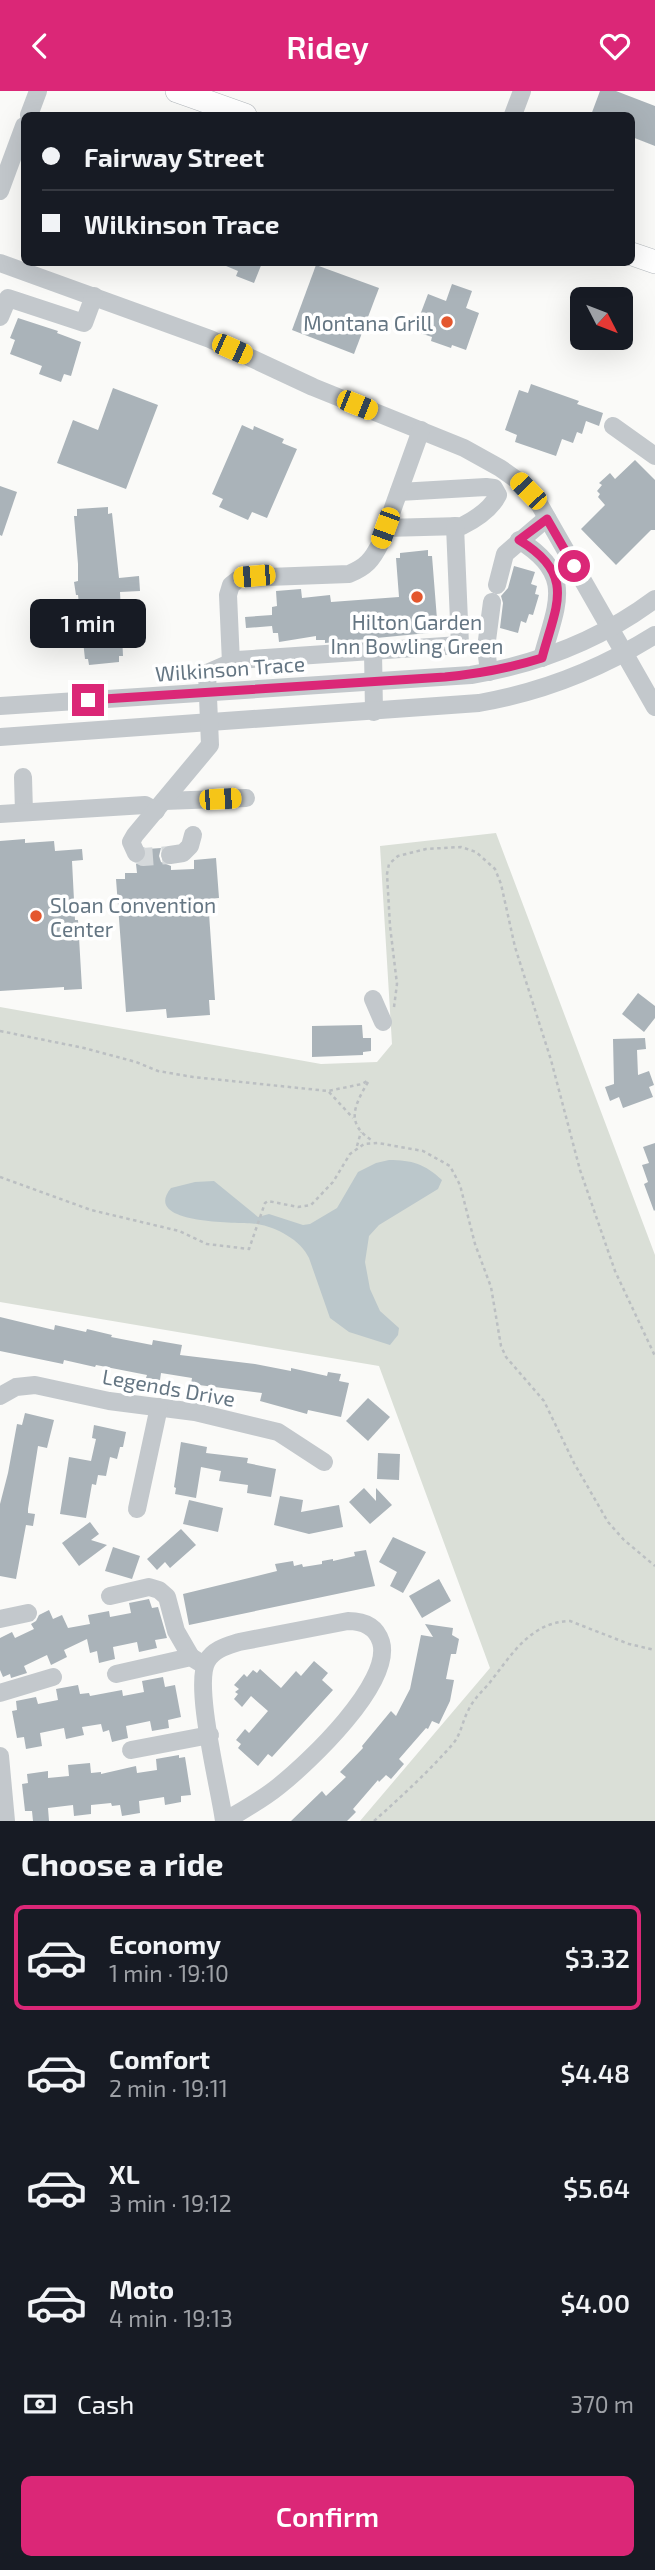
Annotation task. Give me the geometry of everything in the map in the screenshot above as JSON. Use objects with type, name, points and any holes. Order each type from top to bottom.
[{"type":"main road","points":[[177,91],[236,112]]},
{"type":"main road","points":[[635,255],[655,262]]},
{"type":"street","points":[[30,112],[38,91]]},
{"type":"street","points":[[514,112],[522,91]]},
{"type":"street","points":[[0,191],[21,134]]},
{"type":"street","points":[[0,263],[210,339],[313,387],[464,448],[500,468],[517,480],[538,502],[655,707]]},
{"type":"street","points":[[0,317],[8,298],[84,323],[94,296]]},
{"type":"street","points":[[613,426],[655,456]]},
{"type":"street","points":[[231,663],[228,595],[231,585],[240,577],[349,574],[363,568],[372,560],[421,430]]},
{"type":"street","points":[[385,528],[462,526],[494,503],[498,495],[494,488],[486,487],[398,492]]},
{"type":"street","points":[[489,672],[486,648],[505,554],[547,519]]},
{"type":"street","points":[[136,853],[131,842],[208,749],[210,722],[207,673],[237,660],[460,645],[455,526]]},
{"type":"street","points":[[519,540],[534,549],[546,562],[556,579],[559,592],[542,658]]},
{"type":"street","name":"Wilkinson Trace","points":[[0,706],[489,672],[542,658],[610,629],[655,599]]},
{"type":"street","points":[[0,737],[456,706],[525,694],[571,680],[625,654],[655,635]]},
{"type":"street","points":[[373,651],[374,712]]},
{"type":"street","points":[[23,777],[24,812]]},
{"type":"street","points":[[0,814],[160,806],[246,798]]},
{"type":"street","points":[[170,855],[183,853],[190,846],[193,835]]},
{"type":"street","points":[[373,999],[383,1020]]},
{"type":"street","name":"Legends Drive","points":[[0,1395],[16,1387],[35,1385],[109,1401],[195,1412],[278,1432],[324,1462]]},
{"type":"street","points":[[137,1509],[159,1407]]},
{"type":"street","points":[[110,1596],[149,1587],[159,1590],[167,1597],[176,1630],[198,1661],[224,1821],[279,1786],[331,1737],[371,1684],[380,1662],[382,1647],[377,1633],[370,1626],[348,1621],[227,1646],[198,1661],[116,1674]]},
{"type":"street","points":[[0,1619],[27,1613]]},
{"type":"street","points":[[0,1693],[53,1677]]},
{"type":"street","points":[[131,1750],[210,1735]]},
{"type":"street","points":[[0,1756],[6,1821]]},
{"type":"path","points":[[383,1020],[393,1010],[397,985],[390,926],[387,873],[389,864],[398,856],[434,847],[461,846],[476,852],[495,869],[501,884],[514,947],[551,1060],[580,1170],[615,1271],[655,1356]]},
{"type":"path","points":[[0,1031],[84,1048],[158,1071],[328,1091],[369,1080],[358,1100],[355,1120]]},
{"type":"path","points":[[328,1091],[355,1120],[361,1132],[376,1143]]},
{"type":"path","points":[[0,1177],[64,1202],[179,1231],[207,1244],[250,1249],[263,1208],[268,1201],[299,1207],[311,1205],[326,1192],[355,1148],[361,1132]]},
{"type":"path","points":[[355,1148],[376,1143],[432,1154],[450,1166],[455,1174],[475,1244],[491,1287],[501,1346],[506,1357],[544,1401],[574,1463],[608,1522],[655,1566]]},
{"type":"path","points":[[374,1821],[453,1744],[468,1710],[504,1661],[518,1646],[543,1628],[570,1622],[629,1644],[655,1650]]},
{"type":"shaded area","points":[[496,833],[655,1255],[655,1821],[360,1821],[490,1668],[379,1366],[0,1302],[0,1007],[321,1064],[377,1062],[392,1044],[380,846]]},
{"type":"shaded area","points":[[389,1160],[418,1164],[442,1180],[438,1189],[379,1225],[369,1236],[365,1262],[370,1289],[380,1311],[399,1328],[398,1335],[390,1345],[349,1332],[330,1318],[309,1258],[287,1235],[257,1224],[215,1222],[181,1216],[169,1209],[165,1200],[171,1188],[214,1181],[258,1217],[269,1214],[303,1225],[310,1224],[337,1208],[358,1172]]},
{"type":"building","points":[[600,91],[616,91],[655,106],[655,146],[635,138],[635,112],[592,112]]},
{"type":"building","points":[[226,266],[261,266],[254,283],[236,276],[238,271]]},
{"type":"building","points":[[316,266],[379,288],[354,354],[292,330]]},
{"type":"building","name":"Montana Grill","points":[[452,284],[472,291],[466,308],[479,313],[466,350],[431,341],[432,337],[414,331],[428,294],[446,301]]},
{"type":"building","points":[[18,318],[81,342],[71,376],[64,374],[61,382],[39,374],[42,366],[10,354],[15,340],[10,338]]},
{"type":"building","points":[[531,384],[579,401],[577,404],[603,413],[599,426],[586,421],[582,434],[577,432],[573,443],[562,439],[556,456],[515,442],[517,435],[505,430],[519,390],[528,393]]},
{"type":"building","points":[[113,388],[158,405],[126,489],[57,463],[73,420],[98,430]]},
{"type":"building","points":[[242,425],[253,430],[254,426],[284,439],[282,443],[297,449],[267,518],[252,512],[248,520],[219,507],[223,499],[212,494]]},
{"type":"building","points":[[635,460],[655,480],[655,530],[651,530],[616,565],[581,529],[605,505],[598,497],[600,494],[597,491],[602,485],[599,483],[610,473],[615,479]]},
{"type":"building","points":[[0,486],[17,492],[2,536],[0,535]]},
{"type":"building","points":[[108,507],[108,514],[112,513],[119,578],[139,576],[140,591],[120,592],[123,656],[119,656],[119,662],[89,665],[88,659],[85,659],[78,595],[74,582],[78,581],[78,564],[74,516],[77,516],[77,509]]},
{"type":"building","name":"Hilton Garden Inn Bowling Green","points":[[428,550],[428,556],[432,556],[438,632],[325,643],[325,640],[316,640],[316,636],[279,642],[278,633],[273,633],[272,626],[246,628],[245,617],[272,615],[272,607],[277,606],[276,591],[301,589],[302,598],[330,595],[331,602],[399,597],[396,558],[400,558],[400,553]]},
{"type":"building","points":[[514,566],[535,572],[531,584],[537,586],[535,594],[539,595],[533,615],[529,614],[526,623],[521,621],[518,633],[500,628],[503,603],[501,596],[508,588]]},
{"type":"building","name":"Sloan Convention Center","points":[[25,839],[25,843],[54,841],[55,851],[82,849],[83,860],[72,861],[82,989],[64,990],[64,987],[0,991],[0,841]]},
{"type":"building","points":[[161,848],[161,862],[171,866],[171,870],[194,869],[194,860],[216,858],[219,898],[208,899],[215,1000],[209,1000],[210,1015],[167,1018],[166,1009],[126,1012],[116,879],[125,879],[125,873],[137,873],[136,864],[146,859],[147,849]]},
{"type":"building","points":[[638,993],[655,1006],[655,1018],[644,1032],[622,1014]]},
{"type":"building","points":[[362,1025],[363,1038],[371,1038],[371,1051],[363,1052],[363,1055],[312,1057],[312,1026]]},
{"type":"building","points":[[645,1038],[646,1049],[637,1050],[638,1075],[649,1071],[654,1085],[649,1087],[653,1097],[623,1108],[619,1097],[610,1101],[605,1087],[614,1084],[613,1039]]},
{"type":"building","points":[[655,1143],[654,1211],[644,1184],[648,1182],[642,1165],[649,1163],[643,1147]]},
{"type":"building","points":[[0,1317],[54,1330],[55,1325],[86,1332],[87,1329],[152,1345],[153,1340],[182,1345],[180,1355],[291,1371],[291,1368],[327,1376],[328,1372],[341,1374],[339,1381],[349,1383],[341,1417],[308,1410],[307,1414],[260,1401],[262,1393],[191,1384],[192,1378],[161,1373],[160,1380],[96,1365],[95,1367],[64,1360],[63,1364],[0,1351]]},
{"type":"building","points":[[368,1398],[390,1417],[368,1441],[346,1421]]},
{"type":"building","points":[[25,1413],[54,1420],[47,1448],[38,1446],[28,1509],[28,1513],[35,1514],[33,1526],[26,1525],[16,1579],[0,1576],[0,1504],[17,1424],[22,1425]]},
{"type":"building","points":[[94,1425],[126,1432],[123,1447],[120,1447],[117,1459],[110,1457],[106,1476],[98,1475],[96,1485],[92,1484],[86,1518],[60,1514],[69,1457],[91,1461],[96,1439],[92,1438]]},
{"type":"building","points":[[181,1442],[207,1447],[206,1453],[248,1458],[247,1463],[276,1469],[271,1497],[247,1493],[248,1485],[219,1481],[221,1471],[201,1467],[196,1498],[175,1494]]},
{"type":"building","points":[[378,1453],[400,1454],[399,1480],[377,1479]]},
{"type":"building","points":[[364,1488],[376,1501],[376,1488],[392,1505],[370,1524],[349,1502]]},
{"type":"building","points":[[280,1496],[303,1500],[301,1512],[339,1505],[343,1527],[309,1534],[274,1525]]},
{"type":"building","points":[[189,1500],[223,1508],[218,1532],[183,1524]]},
{"type":"building","points":[[90,1522],[99,1534],[91,1540],[107,1545],[79,1566],[62,1543]]},
{"type":"building","points":[[181,1529],[196,1545],[170,1568],[165,1562],[157,1570],[147,1559]]},
{"type":"building","points":[[393,1537],[426,1552],[403,1593],[390,1586],[397,1572],[379,1562]]},
{"type":"building","points":[[113,1547],[140,1556],[132,1579],[105,1571]]},
{"type":"building","points":[[366,1550],[375,1586],[189,1625],[183,1594],[277,1571],[275,1564],[293,1561],[294,1566],[302,1564],[303,1567],[355,1556],[354,1552]]},
{"type":"building","points":[[439,1579],[451,1601],[422,1618],[409,1596]]},
{"type":"building","points":[[149,1599],[152,1608],[158,1607],[167,1638],[155,1640],[157,1648],[139,1652],[137,1642],[113,1647],[115,1659],[99,1663],[97,1651],[90,1653],[87,1639],[64,1650],[67,1657],[51,1665],[47,1655],[24,1666],[27,1673],[11,1678],[10,1674],[3,1677],[0,1670],[0,1638],[12,1632],[15,1638],[34,1629],[31,1624],[39,1615],[49,1610],[53,1619],[62,1615],[68,1628],[90,1624],[88,1615],[109,1611],[110,1617],[131,1613],[129,1603]]},
{"type":"building","points":[[425,1624],[453,1628],[452,1635],[459,1639],[456,1654],[451,1654],[446,1679],[454,1680],[450,1701],[439,1724],[432,1721],[428,1729],[426,1728],[399,1759],[404,1764],[391,1779],[386,1775],[379,1782],[378,1780],[353,1809],[356,1812],[347,1821],[291,1821],[322,1791],[326,1796],[346,1777],[340,1772],[363,1748],[391,1711],[396,1716],[410,1689],[421,1635],[433,1637]]},
{"type":"building","points":[[314,1661],[328,1673],[322,1680],[333,1690],[272,1757],[268,1754],[258,1766],[238,1748],[241,1744],[236,1740],[245,1729],[249,1733],[268,1711],[251,1696],[242,1707],[234,1699],[238,1694],[235,1692],[239,1689],[234,1685],[244,1674],[247,1677],[253,1670],[257,1673],[260,1669],[281,1688],[296,1671],[301,1676]]},
{"type":"building","points":[[163,1677],[165,1687],[175,1685],[181,1717],[168,1720],[169,1728],[152,1731],[150,1721],[126,1726],[128,1738],[112,1742],[109,1730],[103,1732],[101,1724],[82,1727],[84,1735],[66,1739],[64,1728],[40,1733],[42,1746],[26,1749],[24,1737],[17,1738],[12,1711],[17,1710],[16,1701],[36,1697],[38,1704],[58,1700],[56,1689],[78,1685],[80,1694],[89,1693],[90,1696],[122,1690],[123,1696],[144,1692],[142,1681]]},
{"type":"building","points":[[179,1755],[179,1758],[185,1757],[191,1795],[181,1796],[181,1802],[165,1805],[164,1797],[139,1801],[140,1813],[122,1816],[120,1805],[112,1806],[111,1803],[91,1805],[91,1814],[74,1816],[73,1805],[48,1808],[49,1821],[33,1821],[32,1811],[25,1811],[22,1784],[28,1783],[27,1774],[48,1771],[48,1778],[69,1776],[68,1765],[90,1763],[91,1773],[101,1774],[136,1766],[137,1773],[157,1770],[156,1759]]},
{"type":"tunnel","points":[[136,853],[143,857],[170,855]]},
{"type":"place","name":"Montana Grill","points":[[447,322]]},
{"type":"place","name":"Hilton Garden Inn Bowling Green","points":[[417,597]]},
{"type":"place","name":"Sloan Convention Center","points":[[36,916]]},
{"type":"route","points":[[88,700],[471,675],[521,664],[542,658],[559,592],[556,579],[546,562],[534,549],[519,540],[547,519],[574,566]]}]
